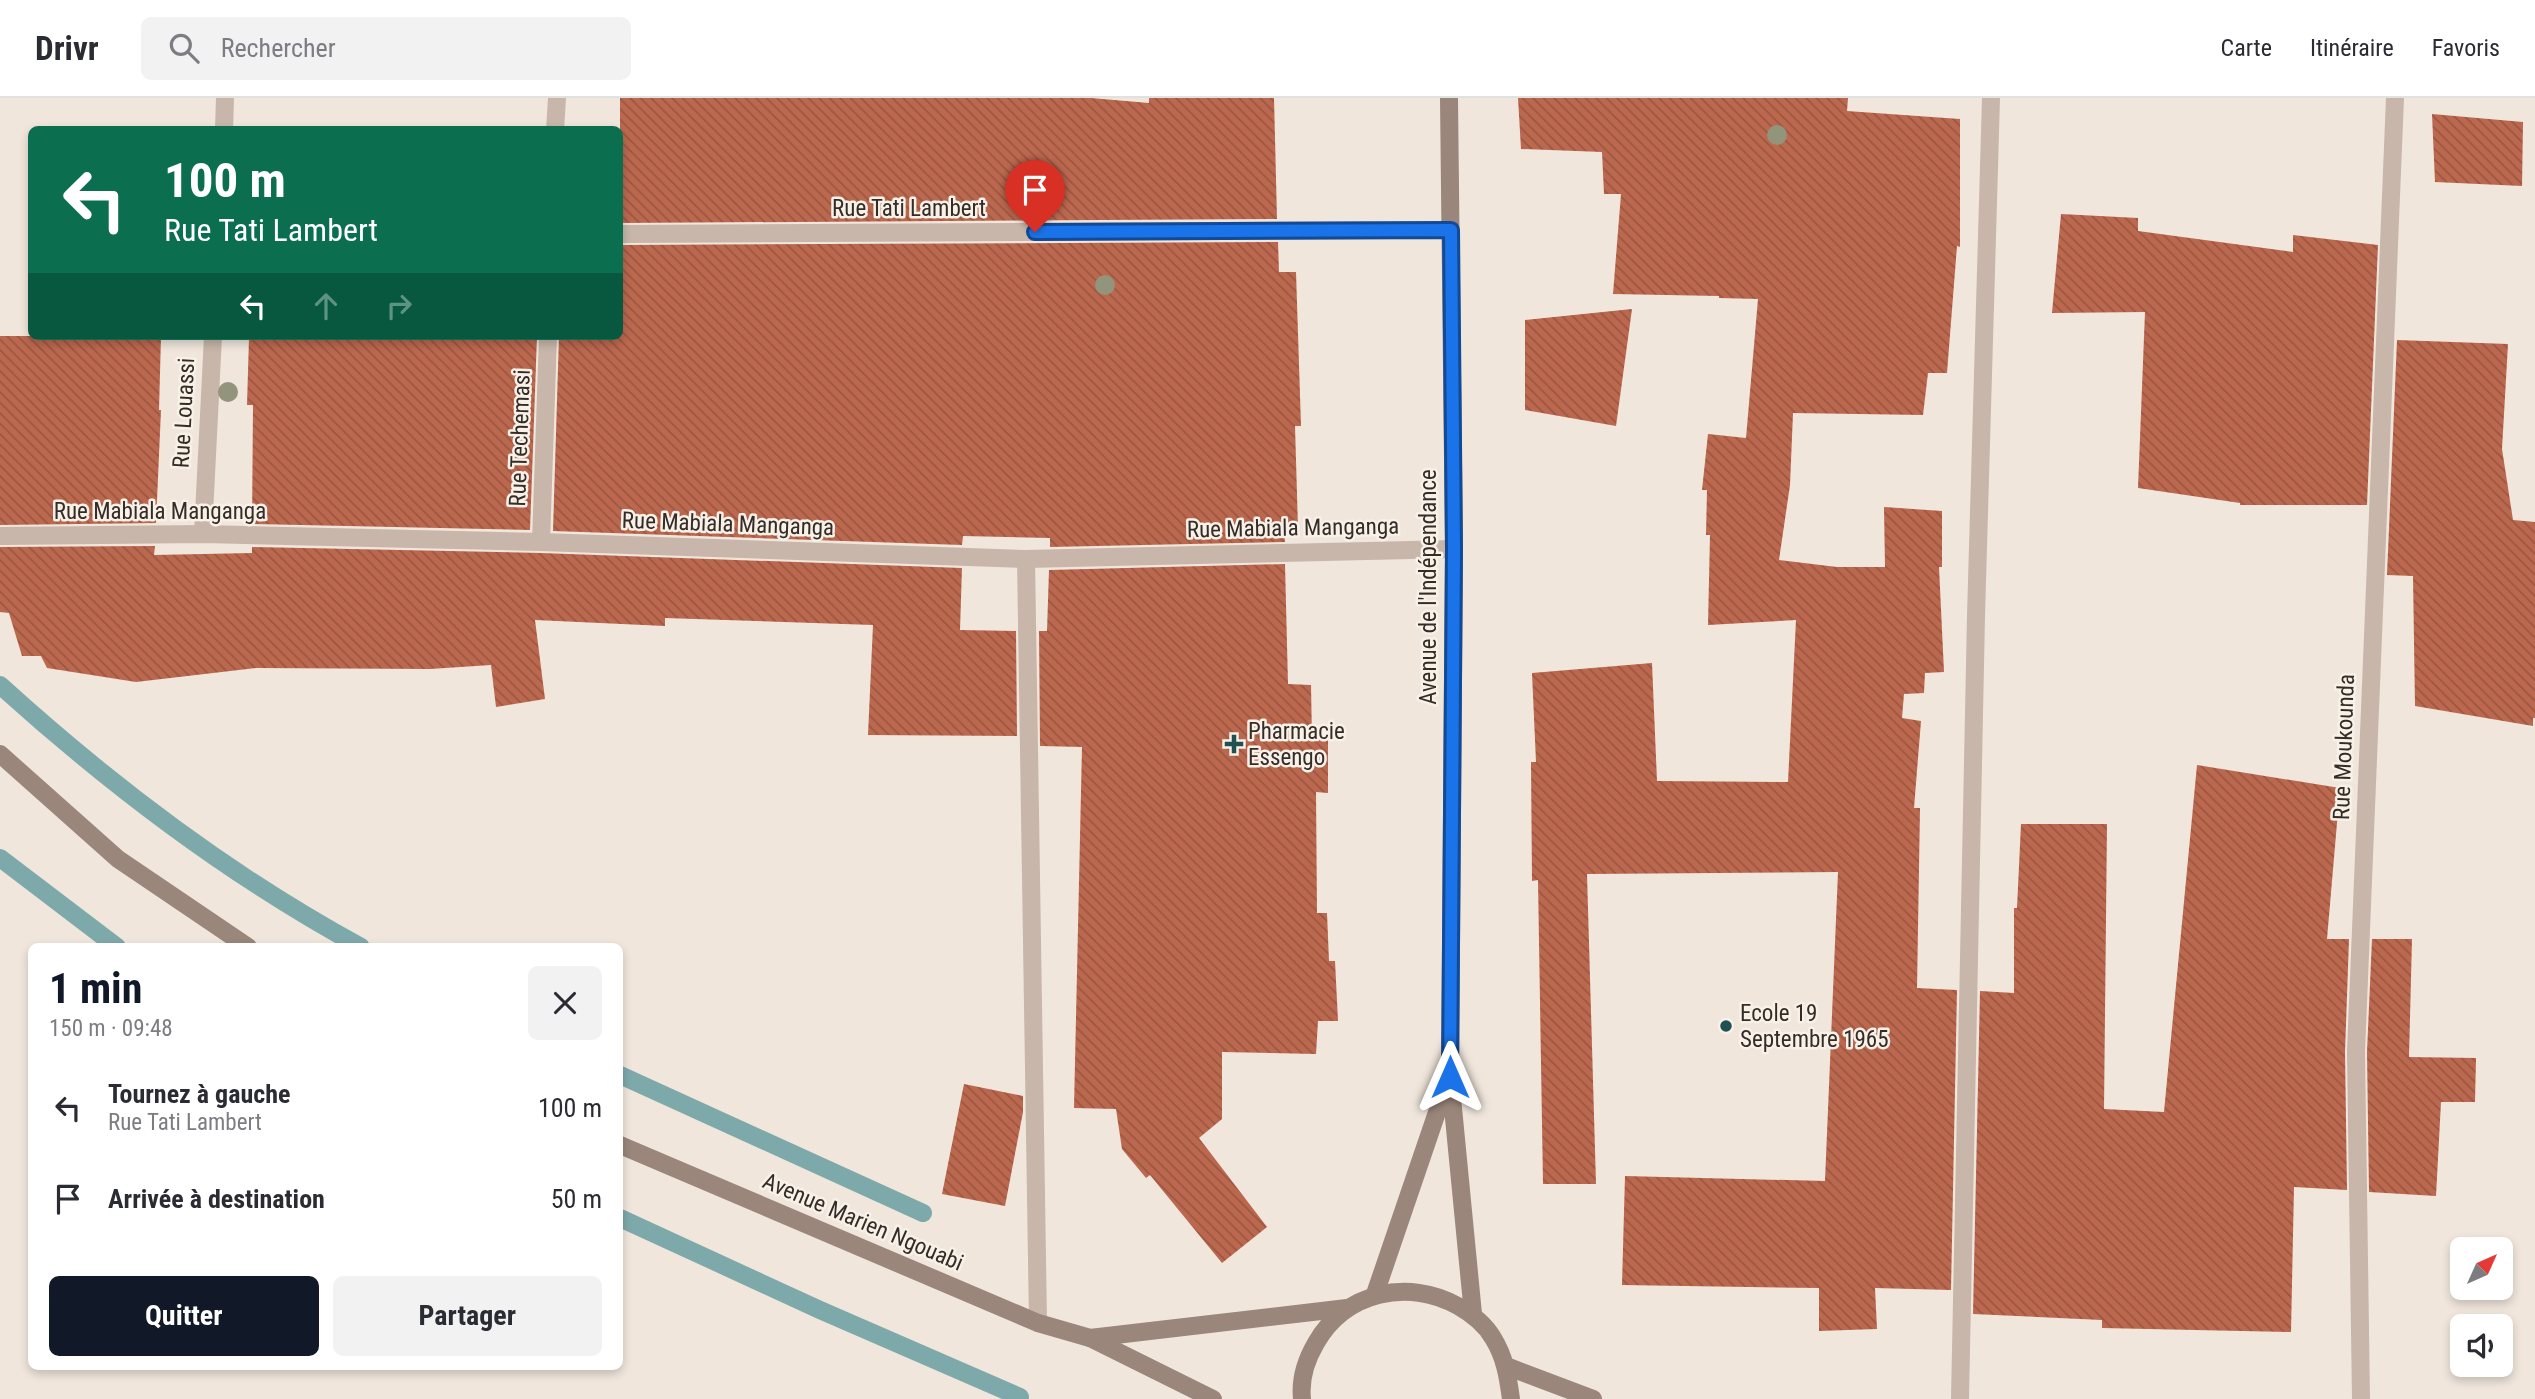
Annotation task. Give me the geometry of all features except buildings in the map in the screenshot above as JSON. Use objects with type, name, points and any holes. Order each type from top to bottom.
[{"type":"street","points":[[224,126],[225,98]]},
{"type":"street","points":[[555,126],[557,98]]},
{"type":"street","name":"Avenue de l'Indépendance","points":[[1449,98],[1454,549],[1450,1077],[1473,1314]]},
{"type":"street","points":[[1960,1399],[1975,630],[1991,98]]},
{"type":"street","name":"Rue Moukounda","points":[[2361,1399],[2356,1052],[2395,98]]},
{"type":"street","name":"Rue Tati Lambert","points":[[623,234],[1451,230]]},
{"type":"street","name":"Rue Louassi","points":[[203,534],[213,340]]},
{"type":"street","name":"Rue Techemasi","points":[[541,542],[548,340]]},
{"type":"street","name":"Rue Mabiala Manganga","points":[[0,537],[203,534],[541,542],[1026,559],[1454,549]]},
{"type":"street","points":[[1026,559],[1038,1323]]},
{"type":"street","points":[[0,754],[118,859],[242,943]]},
{"type":"street","name":"Avenue de l'Indépendance","points":[[1375,1294],[1450,1077]]},
{"type":"street","name":"Avenue Marien Ngouabi","points":[[623,1146],[1038,1323],[1090,1338],[1213,1399]]},
{"type":"street","points":[[1302,1399],[1307,1358],[1323,1330],[1347,1308],[1375,1294],[1409,1290],[1442,1297],[1473,1314],[1493,1337],[1506,1366],[1511,1399]]},
{"type":"street","name":"Avenue Marien Ngouabi","points":[[1090,1338],[1347,1308]]},
{"type":"street","points":[[1506,1366],[1593,1399]]},
{"type":"waterway","points":[[0,685],[41,722],[173,827],[265,890],[354,943]]},
{"type":"waterway","points":[[0,858],[112,943]]},
{"type":"waterway","points":[[623,1076],[923,1213]]},
{"type":"waterway","points":[[623,1219],[820,1310],[1020,1397]]},
{"type":"place","name":"Pharmacie Essengo","points":[[1234,744]]},
{"type":"place","name":"Ecole 19 Septembre 1965","points":[[1726,1026]]},
{"type":"route","points":[[1035,232],[1451,230],[1454,549],[1450,1077]]}]
